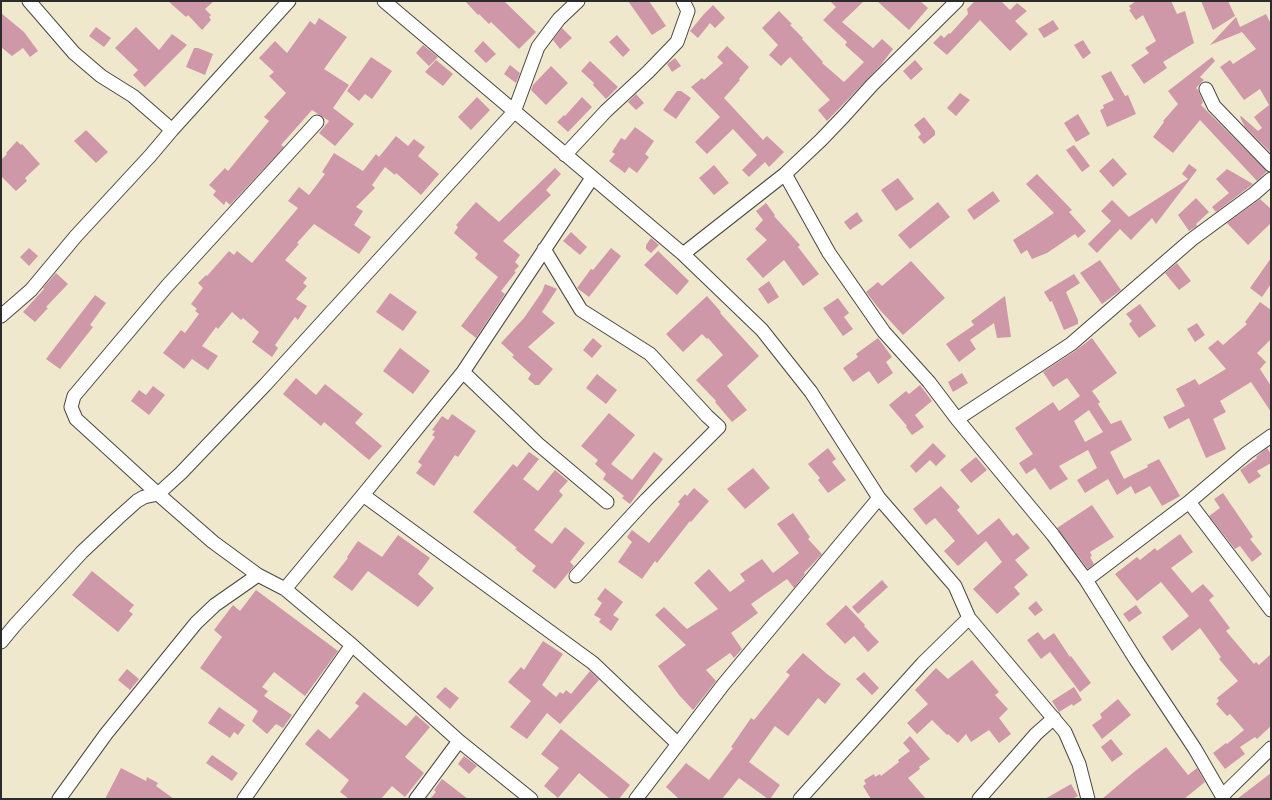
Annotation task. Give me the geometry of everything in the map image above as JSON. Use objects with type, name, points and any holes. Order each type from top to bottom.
[{"type":"street","points":[[29,1],[74,53],[101,76],[133,96],[172,130]]},
{"type":"street","points":[[1,316],[31,290],[76,236],[289,1]]},
{"type":"street","points":[[384,1],[683,254],[762,330],[811,392],[879,498],[954,586],[969,618],[1065,732],[1079,764],[1088,799]]},
{"type":"street","points":[[1,642],[77,558],[118,518],[137,501],[158,494],[182,473],[265,385],[514,112],[538,47],[559,20],[578,1]]},
{"type":"street","points":[[565,155],[606,111],[648,72],[677,42],[688,10],[683,1]]},
{"type":"street","points":[[683,254],[785,174],[840,121],[872,85],[957,1]]},
{"type":"street","points":[[1206,89],[1214,106],[1271,165]]},
{"type":"street","points":[[317,122],[193,256],[74,396],[71,407],[76,419],[213,542],[258,575],[285,589],[352,645],[459,741],[531,799]]},
{"type":"street","points":[[785,174],[829,253],[884,332],[928,382],[1053,535],[1086,580],[1136,660],[1195,749],[1223,797],[1271,748]]},
{"type":"street","points":[[285,589],[462,372],[592,178]]},
{"type":"street","points":[[957,419],[1071,344],[1191,240],[1255,193],[1271,179]]},
{"type":"street","points":[[544,250],[581,310],[650,354],[719,427],[646,500],[576,576]]},
{"type":"street","points":[[462,372],[538,444],[607,502]]},
{"type":"street","points":[[1086,580],[1189,502],[1247,453],[1271,436]]},
{"type":"street","points":[[363,495],[593,663],[678,744]]},
{"type":"street","points":[[636,799],[723,685],[879,498]]},
{"type":"street","points":[[1189,502],[1271,610]]},
{"type":"street","points":[[59,799],[106,734],[196,623],[216,605],[258,575]]},
{"type":"street","points":[[800,799],[924,663],[969,618]]},
{"type":"street","points":[[244,799],[352,645]]},
{"type":"street","points":[[979,799],[1036,734],[1054,718]]},
{"type":"street","points":[[416,799],[459,741]]},
{"type":"building","points":[[168,1],[214,1],[205,9],[211,15],[209,17],[211,20],[202,30],[188,15],[186,17]]},
{"type":"building","points":[[465,1],[504,1],[536,32],[519,49],[491,22],[489,24],[479,14],[478,15]]},
{"type":"building","points":[[628,1],[649,1],[666,26],[652,35]]},
{"type":"building","points":[[830,1],[864,1],[842,22],[873,48],[882,39],[893,49],[881,65],[827,121],[818,110],[830,100],[790,57],[781,66],[769,55],[778,45],[762,28],[779,11],[792,24],[790,25],[803,38],[802,39],[823,62],[822,63],[844,82],[864,62],[845,45],[847,42],[823,20],[836,7]]},
{"type":"building","points":[[877,1],[920,1],[928,8],[909,30]]},
{"type":"building","points":[[975,1],[1001,1],[1010,10],[1017,3],[1027,11],[1015,21],[1028,34],[1010,51],[980,20],[947,55],[933,43],[941,35],[944,38],[949,33],[950,34],[968,14],[967,9]]},
{"type":"building","points":[[1136,1],[1171,1],[1177,14],[1185,11],[1194,43],[1163,62],[1167,68],[1144,84],[1131,65],[1149,53],[1145,48],[1156,41],[1143,15],[1136,20],[1129,10],[1131,9],[1129,6]]},
{"type":"building","points":[[1201,1],[1228,1],[1235,16],[1213,30]]},
{"type":"building","points":[[713,5],[725,18],[715,28],[710,23],[698,38],[690,31]]},
{"type":"building","points":[[1,13],[24,32],[38,51],[30,57],[23,48],[12,56],[1,47]]},
{"type":"building","points":[[1266,14],[1271,24],[1271,153],[1245,127],[1240,117],[1241,116],[1258,131],[1262,128],[1254,117],[1269,105],[1260,89],[1244,100],[1220,67],[1230,60],[1233,64],[1256,49],[1242,32],[1210,45],[1236,17],[1240,27]]},
{"type":"building","points":[[319,18],[347,37],[324,69],[349,85],[333,108],[354,124],[335,146],[319,133],[329,121],[312,110],[281,145],[284,147],[230,205],[226,201],[224,205],[213,195],[216,191],[209,185],[225,168],[228,171],[269,121],[264,117],[286,93],[269,76],[274,72],[259,58],[275,41],[287,53],[310,21],[315,25]]},
{"type":"building","points":[[1053,20],[1059,29],[1044,38],[1038,29]]},
{"type":"building","points":[[96,27],[111,38],[104,47],[89,36]]},
{"type":"building","points":[[136,27],[159,50],[172,34],[187,45],[145,87],[133,75],[138,70],[115,48]]},
{"type":"building","points":[[562,28],[572,38],[560,49],[553,40]]},
{"type":"building","points":[[617,35],[630,50],[623,57],[609,42]]},
{"type":"building","points":[[1083,40],[1091,53],[1083,59],[1074,45]]},
{"type":"building","points":[[483,41],[496,54],[486,63],[474,51]]},
{"type":"building","points":[[423,45],[438,57],[429,66],[416,53]]},
{"type":"building","points":[[727,46],[749,67],[724,98],[763,140],[767,136],[784,152],[769,167],[765,162],[749,177],[742,170],[757,155],[733,129],[707,154],[695,142],[720,117],[691,87],[702,78],[704,80],[723,63],[717,57]]},
{"type":"building","points":[[194,48],[198,48],[213,54],[205,75],[186,67]]},
{"type":"building","points":[[371,57],[392,71],[372,99],[365,94],[359,101],[347,91]]},
{"type":"building","points":[[1212,57],[1215,61],[1200,77],[1204,80],[1196,88],[1203,102],[1201,105],[1267,171],[1257,181],[1200,120],[1173,153],[1153,137],[1164,122],[1163,121],[1178,104],[1168,91]]},
{"type":"building","points":[[675,58],[681,66],[672,72],[667,64]]},
{"type":"building","points":[[436,60],[453,74],[443,86],[425,72]]},
{"type":"building","points":[[915,60],[923,69],[911,80],[903,71]]},
{"type":"building","points":[[590,61],[618,87],[606,99],[593,85],[594,83],[581,71]]},
{"type":"building","points":[[510,65],[520,73],[516,83],[504,74]]},
{"type":"building","points":[[551,66],[568,83],[546,105],[531,90],[533,85]]},
{"type":"building","points":[[1111,71],[1125,96],[1128,95],[1136,114],[1107,127],[1100,110],[1104,108],[1103,105],[1114,100],[1101,76]]},
{"type":"building","points":[[677,91],[681,91],[691,98],[676,119],[663,110]]},
{"type":"building","points":[[960,93],[970,100],[956,116],[947,108]]},
{"type":"building","points":[[636,94],[644,103],[636,110],[628,102]]},
{"type":"building","points":[[477,97],[490,110],[471,130],[458,117]]},
{"type":"building","points":[[582,97],[592,107],[568,132],[557,122],[564,115],[565,116]]},
{"type":"building","points":[[1078,114],[1090,134],[1076,142],[1064,123]]},
{"type":"building","points":[[924,117],[935,131],[935,135],[924,144],[918,137],[921,134],[914,125]]},
{"type":"building","points":[[635,127],[654,141],[645,154],[649,157],[637,173],[629,167],[625,173],[609,161],[615,154],[612,152],[621,138],[625,140]]},
{"type":"building","points":[[86,130],[108,152],[96,163],[74,141]]},
{"type":"building","points":[[396,136],[408,146],[414,139],[425,147],[418,156],[439,174],[421,195],[396,173],[395,175],[385,167],[372,185],[375,188],[356,207],[363,211],[354,225],[371,237],[359,254],[314,224],[297,243],[299,244],[285,260],[307,278],[303,283],[307,286],[296,299],[307,306],[298,320],[295,317],[275,345],[278,348],[272,357],[252,342],[259,332],[243,318],[241,320],[232,312],[218,329],[216,327],[202,346],[218,356],[208,370],[192,359],[184,369],[163,353],[181,330],[185,333],[199,314],[195,311],[197,309],[191,304],[203,288],[198,283],[206,275],[207,276],[229,251],[234,255],[237,251],[252,263],[298,208],[288,201],[299,187],[309,195],[325,174],[322,172],[334,153],[363,171],[376,154],[379,157]]},
{"type":"building","points":[[17,141],[21,145],[22,144],[40,164],[25,178],[27,181],[16,191],[1,176],[1,160]]},
{"type":"building","points":[[1074,145],[1090,166],[1082,172],[1066,150]]},
{"type":"building","points":[[1113,158],[1127,174],[1113,187],[1099,171]]},
{"type":"building","points":[[1189,164],[1197,170],[1156,224],[1152,218],[1131,240],[1120,229],[1097,253],[1088,244],[1111,221],[1101,211],[1112,200],[1129,217],[1188,179],[1182,174]]},
{"type":"building","points":[[714,165],[729,183],[714,195],[699,178]]},
{"type":"building","points":[[555,168],[561,174],[546,190],[551,195],[503,241],[520,255],[515,262],[519,266],[501,291],[505,294],[476,338],[461,326],[498,277],[475,258],[478,254],[454,233],[458,227],[456,225],[476,202],[499,222]]},
{"type":"building","points":[[1227,169],[1253,184],[1216,212],[1212,207],[1229,193],[1216,179]]},
{"type":"building","points":[[1037,174],[1072,210],[1069,212],[1086,231],[1078,238],[1075,234],[1047,253],[1032,259],[1027,250],[1021,254],[1013,240],[1054,213],[1026,184]]},
{"type":"building","points":[[898,178],[914,199],[896,211],[881,190]]},
{"type":"building","points":[[993,191],[1000,201],[974,220],[967,210]]},
{"type":"building","points":[[1196,198],[1209,212],[1196,224],[1197,226],[1189,231],[1178,215]]},
{"type":"building","points":[[1260,199],[1271,209],[1271,223],[1248,245],[1227,223]]},
{"type":"building","points":[[938,202],[950,217],[910,249],[898,235]]},
{"type":"building","points":[[766,203],[775,215],[774,216],[800,245],[798,247],[819,274],[803,286],[784,260],[763,278],[746,259],[767,240],[755,229],[763,220],[756,211]]},
{"type":"building","points":[[857,212],[863,221],[850,230],[844,222]]},
{"type":"building","points":[[571,232],[587,247],[580,255],[563,241]]},
{"type":"building","points":[[651,238],[659,245],[651,253],[646,249],[646,245]]},
{"type":"building","points":[[29,248],[38,256],[29,266],[20,257]]},
{"type":"building","points":[[611,248],[621,256],[589,297],[577,288],[591,269],[593,270]]},
{"type":"building","points":[[658,251],[689,281],[677,295],[644,265]]},
{"type":"building","points":[[1271,258],[1271,284],[1262,297],[1250,288]]},
{"type":"building","points":[[1100,260],[1121,290],[1102,304],[1080,273]]},
{"type":"building","points":[[911,261],[945,298],[903,335],[866,292],[878,282],[882,286]]},
{"type":"building","points":[[1177,263],[1191,281],[1179,290],[1165,273]]},
{"type":"building","points":[[56,273],[68,284],[46,307],[48,308],[35,322],[23,312]]},
{"type":"building","points":[[1074,274],[1080,283],[1066,292],[1078,320],[1078,324],[1064,330],[1052,301],[1050,302],[1044,292]]},
{"type":"building","points":[[769,281],[779,297],[768,304],[758,289]]},
{"type":"building","points":[[545,284],[557,289],[542,312],[555,323],[528,347],[553,369],[539,385],[535,385],[528,379],[531,374],[512,357],[514,355],[501,343],[524,318],[542,292]]},
{"type":"building","points":[[390,293],[417,312],[403,331],[376,312]]},
{"type":"building","points":[[95,295],[106,303],[90,325],[93,327],[60,369],[46,359]]},
{"type":"building","points":[[707,296],[721,312],[720,313],[759,356],[727,386],[747,410],[732,422],[715,402],[716,401],[696,380],[723,355],[708,338],[707,339],[702,334],[683,352],[666,334]]},
{"type":"building","points":[[1005,296],[1011,337],[997,338],[994,323],[970,340],[976,349],[959,362],[946,344],[974,325],[971,321]]},
{"type":"building","points":[[838,298],[849,313],[844,317],[853,329],[843,336],[823,308]]},
{"type":"building","points":[[1260,302],[1271,310],[1271,339],[1257,353],[1266,362],[1260,369],[1271,386],[1271,412],[1251,382],[1220,401],[1226,412],[1213,419],[1226,449],[1206,458],[1189,418],[1169,429],[1163,417],[1185,406],[1176,389],[1195,379],[1199,385],[1226,369],[1208,348],[1218,340],[1223,345],[1247,324],[1245,322]]},
{"type":"building","points":[[1140,304],[1156,326],[1139,338],[1129,324],[1132,321],[1126,314]]},
{"type":"building","points":[[1197,323],[1205,335],[1195,342],[1187,329]]},
{"type":"building","points":[[593,338],[602,346],[592,358],[583,350]]},
{"type":"building","points":[[878,338],[892,357],[886,362],[893,373],[878,384],[869,371],[853,382],[843,368],[858,357],[856,354]]},
{"type":"building","points":[[1092,338],[1117,373],[1092,391],[1100,402],[1098,404],[1111,424],[1121,420],[1132,440],[1110,452],[1124,479],[1148,467],[1147,465],[1159,459],[1180,496],[1162,506],[1150,486],[1135,494],[1131,486],[1117,495],[1108,479],[1085,493],[1077,480],[1097,468],[1088,450],[1059,466],[1068,479],[1050,490],[1035,468],[1026,474],[1019,463],[1033,454],[1015,428],[1053,402],[1059,411],[1080,396],[1067,378],[1053,387],[1043,372]],"holes":[[[1089,410],[1103,432],[1085,442],[1074,421]]]},
{"type":"building","points":[[400,348],[430,371],[413,394],[383,371]]},
{"type":"building","points":[[962,373],[968,383],[953,392],[948,382]]},
{"type":"building","points":[[597,374],[617,390],[606,404],[586,388]]},
{"type":"building","points":[[296,378],[316,395],[325,384],[363,414],[355,423],[382,446],[369,460],[324,422],[321,426],[283,394]]},
{"type":"building","points":[[920,385],[932,401],[915,415],[924,427],[912,435],[906,427],[907,426],[889,405],[906,391],[909,394]]},
{"type":"building","points":[[153,386],[165,395],[149,415],[131,401],[139,390],[146,395]]},
{"type":"building","points":[[609,413],[635,435],[611,464],[632,480],[654,452],[663,459],[630,504],[622,498],[624,496],[603,479],[606,474],[595,464],[598,460],[581,446]]},
{"type":"building","points":[[452,414],[476,431],[458,457],[455,455],[434,486],[416,473],[422,465],[418,462],[435,437],[432,435],[435,431],[432,430],[442,416],[448,420]]},
{"type":"building","points":[[933,443],[946,456],[936,466],[930,460],[916,473],[910,466]]},
{"type":"building","points":[[828,448],[836,459],[832,462],[846,480],[828,493],[818,480],[820,478],[808,464]]},
{"type":"building","points":[[1267,448],[1271,454],[1271,463],[1257,471],[1261,476],[1249,484],[1240,470],[1257,458],[1256,457]]},
{"type":"building","points":[[529,452],[539,459],[523,479],[538,491],[555,470],[568,481],[559,491],[563,495],[534,530],[552,544],[565,527],[585,543],[570,562],[574,566],[555,589],[532,571],[536,566],[515,549],[517,548],[473,512],[513,464],[517,467]]},
{"type":"building","points":[[976,457],[987,470],[971,483],[960,470]]},
{"type":"building","points":[[753,468],[770,488],[745,509],[727,489]]},
{"type":"building","points":[[941,486],[960,507],[957,510],[978,535],[999,518],[1013,536],[1017,533],[1030,548],[1015,560],[1028,575],[1014,587],[1020,594],[997,614],[973,589],[1002,562],[986,541],[958,566],[944,551],[955,541],[935,518],[926,525],[913,509]]},
{"type":"building","points":[[694,488],[709,501],[691,522],[690,521],[657,563],[655,561],[642,579],[618,562],[632,542],[627,537],[632,530],[649,543],[680,504],[678,502],[685,494],[687,496]]},
{"type":"building","points":[[1223,493],[1253,537],[1250,539],[1262,554],[1252,562],[1240,546],[1235,549],[1209,516],[1220,508],[1214,499]]},
{"type":"building","points":[[1092,505],[1114,537],[1090,552],[1092,556],[1090,557],[1094,564],[1088,569],[1057,528]]},
{"type":"building","points":[[793,513],[810,537],[808,539],[822,554],[804,573],[805,574],[794,588],[787,579],[751,604],[758,613],[731,633],[742,649],[734,658],[730,653],[706,670],[716,681],[693,710],[679,695],[658,666],[686,645],[655,615],[664,607],[687,629],[718,609],[694,583],[709,569],[730,592],[745,581],[740,574],[762,559],[773,573],[799,553],[777,524]]},
{"type":"building","points":[[1180,534],[1193,552],[1171,568],[1192,593],[1203,584],[1214,596],[1209,600],[1230,628],[1226,631],[1254,664],[1256,662],[1259,665],[1271,654],[1271,726],[1257,739],[1255,737],[1240,747],[1245,754],[1225,769],[1213,753],[1244,730],[1230,714],[1227,716],[1216,704],[1219,701],[1217,698],[1238,681],[1219,659],[1221,657],[1200,628],[1172,651],[1162,637],[1189,616],[1161,582],[1137,601],[1115,574],[1137,557],[1140,560],[1155,548],[1157,551]]},
{"type":"building","points":[[398,535],[430,558],[418,574],[434,588],[418,607],[368,571],[352,591],[333,577],[348,558],[347,557],[358,541],[382,557]]},
{"type":"building","points":[[92,571],[134,605],[129,611],[133,614],[118,632],[72,595]]},
{"type":"building","points":[[882,580],[888,587],[858,614],[852,607]]},
{"type":"building","points":[[605,588],[623,602],[613,615],[619,619],[611,631],[599,622],[601,619],[594,615],[602,603],[597,599]]},
{"type":"building","points":[[256,590],[338,651],[305,696],[274,672],[262,687],[268,691],[264,696],[292,715],[283,728],[276,724],[267,734],[252,721],[258,711],[200,668],[222,637],[214,630],[233,605],[240,611]]},
{"type":"building","points":[[1036,601],[1043,610],[1035,616],[1028,608]]},
{"type":"building","points":[[846,605],[879,642],[868,652],[854,636],[845,644],[826,624]]},
{"type":"building","points":[[1136,605],[1142,613],[1129,622],[1123,614]]},
{"type":"building","points":[[1038,632],[1044,640],[1054,633],[1070,657],[1071,656],[1091,683],[1080,692],[1050,652],[1041,659],[1027,640]]},
{"type":"building","points":[[543,641],[563,654],[542,685],[556,697],[560,692],[563,694],[566,690],[571,694],[590,671],[599,680],[560,724],[547,713],[527,739],[510,727],[531,701],[508,682],[521,667],[524,670]]},
{"type":"building","points":[[803,653],[841,684],[825,704],[818,698],[788,736],[775,726],[749,762],[780,785],[770,799],[739,778],[722,799],[679,799],[666,787],[686,763],[709,780],[733,748],[731,747],[751,718],[754,720],[790,675],[786,672]]},
{"type":"building","points":[[972,660],[999,692],[995,695],[1008,709],[999,718],[1011,734],[999,743],[989,730],[971,742],[966,734],[958,743],[948,734],[947,735],[932,720],[917,734],[907,723],[928,704],[915,690],[936,668],[948,679]]},
{"type":"building","points":[[127,669],[139,679],[130,690],[118,680]]},
{"type":"building","points":[[864,672],[879,688],[872,695],[856,679]]},
{"type":"building","points":[[445,687],[459,698],[450,709],[436,697]]},
{"type":"building","points":[[1074,687],[1082,700],[1059,712],[1052,701]]},
{"type":"building","points":[[364,692],[406,726],[416,715],[430,727],[405,757],[424,773],[405,797],[392,786],[381,799],[349,799],[340,792],[349,780],[305,744],[318,729],[330,739],[359,706],[355,703]]},
{"type":"building","points":[[1118,699],[1131,715],[1102,739],[1092,725],[1102,718],[1100,714]]},
{"type":"building","points":[[219,707],[245,725],[238,735],[234,732],[230,738],[208,723]]},
{"type":"building","points":[[561,729],[630,785],[619,799],[610,799],[579,773],[558,798],[544,786],[559,768],[541,754]]},
{"type":"building","points":[[910,736],[930,759],[908,778],[926,799],[871,799],[863,786],[866,784],[864,780],[874,774],[875,777],[880,774],[881,776],[899,762],[898,760],[910,751],[903,743]]},
{"type":"building","points":[[1111,739],[1123,754],[1112,762],[1101,747]]},
{"type":"building","points":[[1166,747],[1188,775],[1197,768],[1205,782],[1184,799],[1102,799],[1134,772]]},
{"type":"building","points":[[212,755],[238,773],[232,781],[206,763]]},
{"type":"building","points":[[464,756],[477,766],[469,774],[458,764]]},
{"type":"building","points":[[121,768],[146,781],[147,777],[158,783],[156,786],[174,799],[105,799]]},
{"type":"building","points":[[1271,773],[1271,799],[1237,799]]},
{"type":"building","points":[[442,779],[468,799],[430,799],[436,792],[434,790]]},
{"type":"building","points":[[1071,784],[1078,796],[1072,799],[1045,799]]}]
